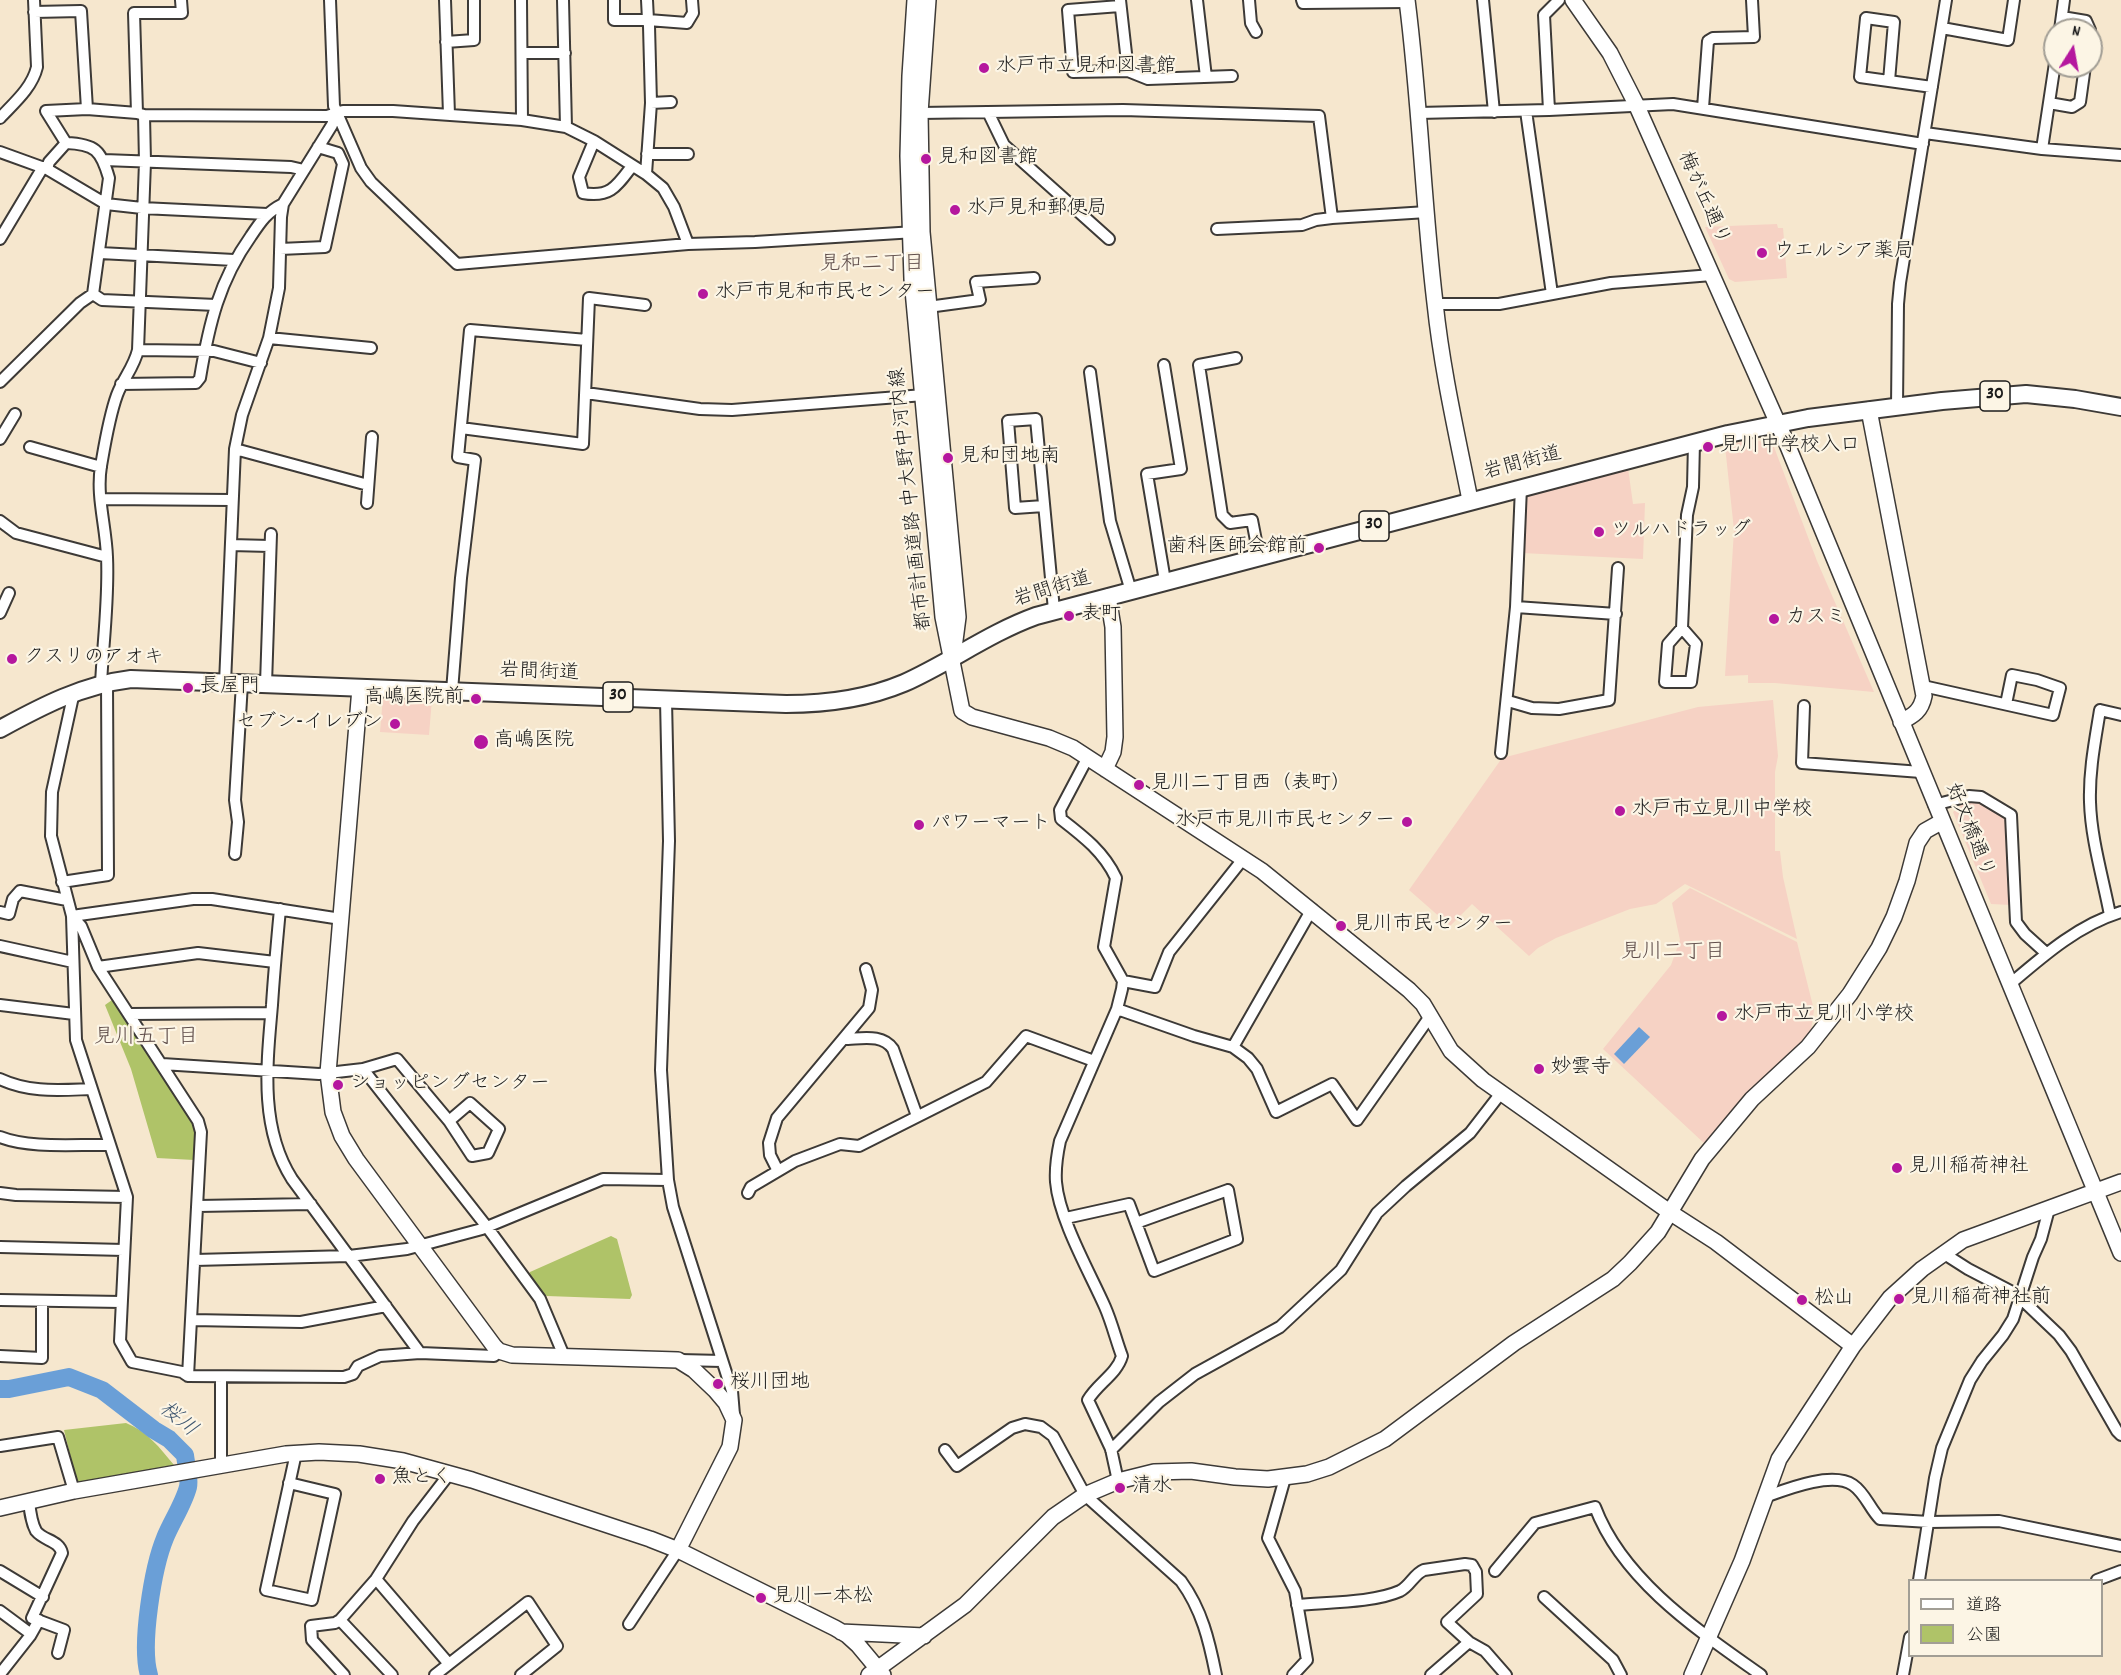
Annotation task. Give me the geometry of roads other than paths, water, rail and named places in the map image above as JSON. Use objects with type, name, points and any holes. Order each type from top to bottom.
[{"type":"main road","name":"岩間街道","points":[[0,729],[74,692],[104,683],[143,679],[666,700],[806,704],[850,700],[875,694],[904,682],[1002,629],[1054,610],[1694,442],[1778,423],[1942,401],[2026,394],[2076,399],[2121,407]]},
{"type":"street","points":[[0,118],[27,88],[35,75],[37,67],[34,0]]},
{"type":"street","points":[[62,882],[108,875],[104,683],[107,557],[99,488],[101,467],[116,397],[121,384],[136,361],[138,350],[145,162],[134,13],[182,13],[181,0]]},
{"type":"street","points":[[330,0],[334,106],[361,168],[371,182],[457,264],[688,244],[916,232]]},
{"type":"street","points":[[445,0],[449,114]]},
{"type":"street","points":[[446,42],[474,40],[474,0]]},
{"type":"street","points":[[521,0],[522,120]]},
{"type":"street","points":[[563,0],[566,127]]},
{"type":"street","points":[[614,0],[614,20],[687,23],[693,13],[692,0]]},
{"type":"street","points":[[646,174],[651,103],[647,0]]},
{"type":"street","name":"都市計画道路 中大野中河内線","points":[[915,0],[909,87],[924,395],[943,617],[953,657]]},
{"type":"street","name":"都市計画道路 中大野中河内線","points":[[928,0],[920,112],[916,232],[928,307],[958,617],[953,657]]},
{"type":"street","points":[[1197,0],[1206,77]]},
{"type":"street","points":[[1248,0],[1251,23],[1256,32]]},
{"type":"street","points":[[1302,0],[1303,3],[1407,1],[1435,304],[1441,349],[1470,500]]},
{"type":"street","points":[[1483,0],[1494,112]]},
{"type":"street","points":[[1549,110],[1544,15],[1559,0]]},
{"type":"street","name":"梅が丘通り","points":[[1573,0],[1610,53],[1636,105],[1778,423]]},
{"type":"street","points":[[1703,108],[1708,41],[1713,38],[1754,37],[1752,0]]},
{"type":"street","points":[[1898,407],[1898,304],[1946,0]]},
{"type":"street","points":[[1942,28],[2008,40],[2014,0]]},
{"type":"street","points":[[2064,0],[2061,17],[2067,18]]},
{"type":"street","points":[[1128,71],[1120,3],[1068,10],[1073,72],[1128,71],[1148,79],[1232,76]]},
{"type":"street","points":[[34,12],[81,6],[87,109]]},
{"type":"street","points":[[1889,81],[1894,22],[1866,18],[1860,77],[1932,87]]},
{"type":"street","points":[[523,53],[565,53]]},
{"type":"street","points":[[2042,149],[2053,78]]},
{"type":"street","points":[[2049,103],[2072,107],[2080,102],[2083,78]]},
{"type":"street","points":[[651,103],[671,102]]},
{"type":"street","points":[[1418,113],[1674,104],[1924,138],[2121,155]]},
{"type":"street","points":[[66,143],[46,111],[87,109],[140,114],[327,116],[343,111],[393,111],[522,120],[566,127],[594,141],[646,174],[663,188],[688,244]]},
{"type":"street","points":[[920,112],[1123,110],[1319,116],[1332,218]]},
{"type":"street","points":[[1526,111],[1552,294]]},
{"type":"street","points":[[121,384],[196,383],[200,378],[216,305],[234,260],[267,214],[283,204],[332,125],[336,112]]},
{"type":"street","points":[[988,112],[1004,145],[1109,239]]},
{"type":"street","points":[[594,141],[579,177],[583,193],[594,195],[609,192],[618,185],[632,166]]},
{"type":"street","points":[[0,382],[80,303],[93,294],[109,177],[104,159],[96,149],[87,145],[66,143]]},
{"type":"street","points":[[0,239],[49,162],[66,143]]},
{"type":"street","points":[[280,249],[326,247],[343,164],[338,153],[318,147]]},
{"type":"street","points":[[0,152],[45,168],[106,204],[267,214]]},
{"type":"street","points":[[647,154],[688,154]]},
{"type":"street","points":[[104,159],[291,166],[304,170]]},
{"type":"street","points":[[235,854],[238,822],[235,800],[231,545],[235,449],[242,415],[269,338],[279,288],[283,204]]},
{"type":"street","points":[[1217,229],[1302,225],[1332,218],[1427,212]]},
{"type":"street","points":[[100,253],[234,260]]},
{"type":"street","points":[[1435,304],[1499,304],[1611,283],[1712,275]]},
{"type":"street","points":[[928,307],[980,300],[976,282],[1034,278]]},
{"type":"street","points":[[93,294],[102,300],[216,305]]},
{"type":"street","points":[[461,428],[583,444],[586,340],[590,298],[645,305]]},
{"type":"street","points":[[452,691],[461,579],[475,460],[458,457],[470,330],[586,340]]},
{"type":"street","points":[[269,338],[371,348]]},
{"type":"street","points":[[138,350],[214,351],[261,363]]},
{"type":"street","points":[[1236,358],[1199,364],[1222,515],[1230,524],[1252,520],[1259,556]]},
{"type":"street","points":[[1164,365],[1181,469],[1147,474],[1166,581]]},
{"type":"street","points":[[1090,372],[1110,521],[1131,591]]},
{"type":"street","points":[[586,393],[700,409],[732,410],[924,395]]},
{"type":"street","points":[[1869,410],[1924,696],[1917,713],[1900,722]]},
{"type":"street","points":[[0,439],[15,414]]},
{"type":"street","points":[[1044,506],[1015,508],[1008,421],[1036,419],[1054,610]]},
{"type":"street","name":"好文橋通り","points":[[1778,423],[2121,1254]]},
{"type":"street","points":[[367,503],[372,437]]},
{"type":"street","points":[[1682,628],[1696,644],[1691,682],[1665,682],[1668,644],[1682,628],[1687,515],[1693,487],[1694,442]]},
{"type":"street","points":[[30,447],[101,467]]},
{"type":"street","points":[[235,449],[368,485]]},
{"type":"street","points":[[1502,753],[1516,608],[1521,487]]},
{"type":"street","points":[[102,499],[232,501]]},
{"type":"street","points":[[0,521],[16,532],[107,557]]},
{"type":"street","points":[[266,684],[271,534]]},
{"type":"street","points":[[231,545],[270,546]]},
{"type":"street","points":[[1508,701],[1532,708],[1559,709],[1609,700],[1618,568]]},
{"type":"street","points":[[0,613],[8,593]]},
{"type":"street","points":[[1105,769],[1113,752],[1115,737],[1113,627],[1108,597]]},
{"type":"street","points":[[1516,608],[1616,614]]},
{"type":"street","points":[[953,657],[958,696],[965,713],[991,723],[1061,742],[1088,757],[1243,859],[1312,909],[1409,990],[1431,1015],[1451,1051],[1467,1067],[1671,1213],[1716,1242],[1853,1346]]},
{"type":"street","points":[[1923,686],[2053,715],[2060,688],[2012,675],[2006,704]]},
{"type":"street","points":[[360,688],[328,1073],[333,1112],[342,1136],[356,1159],[499,1351],[512,1355],[722,1361]]},
{"type":"street","points":[[74,692],[52,792],[51,836],[72,916],[76,1041],[127,1197],[120,1302],[120,1341],[132,1362],[182,1372],[188,1376],[344,1377],[353,1374],[358,1366],[380,1356],[420,1353],[494,1356],[499,1351]]},
{"type":"street","points":[[629,1624],[678,1550],[730,1447],[734,1420],[732,1391],[673,1207],[668,1180],[661,1070],[669,863],[666,700]]},
{"type":"street","points":[[1804,706],[1802,763],[1921,772]]},
{"type":"street","points":[[2010,985],[2046,953],[2092,922],[2116,913],[2093,830],[2090,803],[2091,764],[2100,710],[2121,715]]},
{"type":"street","points":[[1088,757],[1060,810],[1061,819],[1094,846],[1116,878],[1104,947],[1123,981],[1117,1009],[1060,1141],[1055,1164],[1060,1202],[1106,1310],[1122,1356],[1120,1364],[1094,1390],[1088,1400],[1112,1450],[1118,1481]]},
{"type":"street","points":[[1934,805],[1969,796],[1981,797],[2011,815],[2016,922],[2025,934],[2046,953]]},
{"type":"street","points":[[0,1508],[74,1491],[221,1464],[296,1453],[359,1454],[402,1461],[450,1473],[678,1550],[841,1632],[858,1645],[877,1673],[965,1605],[1053,1517],[1085,1496],[1118,1481],[1154,1472],[1171,1470],[1206,1472],[1253,1479],[1285,1478],[1329,1467],[1385,1439],[1514,1343],[1613,1279],[1647,1245],[1671,1213],[1692,1174],[1707,1153],[1752,1099],[1809,1047],[1850,994],[1879,948],[1894,917],[1908,881],[1917,843],[1925,831],[1941,822]]},
{"type":"street","points":[[1123,981],[1155,987],[1169,952],[1243,859]]},
{"type":"street","points":[[0,912],[9,914],[13,898],[20,891],[67,900]]},
{"type":"street","points":[[72,916],[193,899],[212,899],[341,919]]},
{"type":"street","points":[[280,909],[266,1069],[277,1150],[288,1173],[420,1353]]},
{"type":"street","points":[[1233,1047],[1312,909]]},
{"type":"street","points":[[72,916],[81,926],[98,967],[198,1121],[201,1132],[188,1376]]},
{"type":"street","points":[[0,946],[73,962]]},
{"type":"street","points":[[98,967],[198,953],[275,962]]},
{"type":"street","points":[[778,1171],[770,1155],[769,1143],[777,1118],[869,1008],[872,990],[866,969]]},
{"type":"street","points":[[0,1005],[74,1014]]},
{"type":"street","points":[[1117,1009],[1233,1047],[1248,1058],[1257,1069],[1276,1112],[1332,1084],[1357,1120],[1431,1015]]},
{"type":"street","points":[[129,1014],[271,1013]]},
{"type":"street","points":[[748,1193],[751,1187],[795,1161],[840,1144],[859,1146],[881,1137],[917,1116],[986,1082],[1026,1036],[1094,1061]]},
{"type":"street","points":[[843,1039],[877,1038],[888,1042],[893,1049],[917,1116]]},
{"type":"street","points":[[162,1064],[328,1073],[363,1069],[397,1059],[449,1121],[472,1156],[488,1153],[499,1129],[470,1103],[449,1121]]},
{"type":"street","points":[[363,1069],[487,1227],[540,1299],[564,1356]]},
{"type":"street","points":[[0,1079],[40,1091],[91,1089]]},
{"type":"street","points":[[1112,1450],[1159,1402],[1195,1374],[1280,1328],[1341,1270],[1377,1213],[1470,1133],[1501,1093]]},
{"type":"street","points":[[0,1137],[17,1142],[110,1145]]},
{"type":"street","points":[[195,1260],[349,1256],[421,1247],[487,1227],[603,1179],[668,1180]]},
{"type":"street","points":[[1692,1675],[1742,1561],[1774,1470],[1785,1449],[1853,1346],[1890,1298],[1943,1253],[1975,1234],[2121,1182]]},
{"type":"street","points":[[1066,1218],[1130,1203],[1137,1223],[1154,1271],[1237,1239],[1228,1190],[1137,1223]]},
{"type":"street","points":[[0,1193],[127,1197]]},
{"type":"street","points":[[198,1206],[311,1204]]},
{"type":"street","points":[[1919,1579],[1942,1448],[1970,1380],[2013,1319],[2049,1209]]},
{"type":"street","points":[[0,1247],[124,1250]]},
{"type":"street","points":[[1943,1253],[2016,1294],[2059,1335],[2071,1351],[2116,1431],[2121,1435]]},
{"type":"street","points":[[0,1300],[120,1302]]},
{"type":"street","points":[[0,1356],[42,1358],[42,1301]]},
{"type":"street","points":[[192,1320],[301,1322],[386,1306]]},
{"type":"street","points":[[678,1360],[708,1382],[726,1403],[734,1420]]},
{"type":"street","points":[[221,1378],[221,1464]]},
{"type":"street","points":[[945,1450],[957,1466],[1012,1428],[1025,1424],[1041,1427],[1053,1436],[1085,1496],[1174,1575],[1191,1595],[1200,1611],[1209,1637],[1216,1675]]},
{"type":"street","points":[[0,1446],[58,1437],[74,1491]]},
{"type":"street","points":[[289,1483],[335,1494],[312,1600],[266,1590],[289,1483],[296,1453]]},
{"type":"street","points":[[344,1675],[312,1640],[311,1626],[335,1623],[340,1620],[376,1579],[413,1521],[450,1473]]},
{"type":"street","points":[[1285,1478],[1268,1538],[1295,1591],[1307,1660],[1293,1675]]},
{"type":"street","points":[[1765,1497],[1797,1486],[1830,1480],[1843,1481],[1853,1485],[1863,1495],[1880,1519],[1929,1522],[1999,1521],[2121,1546]]},
{"type":"street","points":[[29,1501],[32,1522],[37,1532],[57,1544],[62,1553],[32,1618],[64,1630],[58,1653]]},
{"type":"street","points":[[1495,1571],[1535,1523],[1595,1507],[1610,1538],[1632,1569],[1675,1612],[1761,1675]]},
{"type":"street","points":[[1297,1605],[1385,1596],[1403,1589],[1418,1572],[1465,1564],[1472,1565],[1476,1572],[1477,1594],[1447,1622],[1469,1642],[1485,1651],[1506,1675]]},
{"type":"street","points":[[2101,1579],[2121,1570]]},
{"type":"street","points":[[0,1571],[43,1597]]},
{"type":"street","points":[[376,1579],[449,1664]]},
{"type":"street","points":[[1544,1597],[1613,1660],[1621,1675]]},
{"type":"street","points":[[435,1675],[528,1602],[557,1646],[521,1675]]},
{"type":"street","points":[[0,1611],[31,1634]]},
{"type":"street","points":[[0,1674],[39,1620]]},
{"type":"street","points":[[340,1620],[392,1675]]},
{"type":"street","points":[[841,1632],[924,1636]]},
{"type":"street","points":[[1431,1675],[1469,1642]]},
{"type":"street","points":[[1904,1671],[1908,1648]]},
{"type":"street","points":[[1904,1671],[1917,1657]]},
{"type":"water","points":[[1639,1027],[1650,1037],[1624,1064],[1614,1054]]},
{"type":"waterway","name":"桜川","points":[[0,1389],[69,1377],[102,1390],[169,1439],[185,1455],[188,1487],[160,1551],[152,1586],[146,1645],[149,1675]]},
{"type":"place","name":"水戸市立見和図書館","points":[[984,68]]},
{"type":"place","name":"見和図書館","points":[[926,159]]},
{"type":"place","name":"水戸見和郵便局","points":[[955,210]]},
{"type":"place","name":"ウエルシア薬局","points":[[1762,253]]},
{"type":"place","name":"水戸市見和市民センター","points":[[703,294]]},
{"type":"place","name":"見川中学校入口","points":[[1708,447]]},
{"type":"place","name":"見和団地南","points":[[948,458]]},
{"type":"place","name":"ツルハドラッグ","points":[[1599,532]]},
{"type":"place","name":"歯科医師会館前","points":[[1319,548]]},
{"type":"place","name":"表町","points":[[1069,616]]},
{"type":"place","name":"カスミ","points":[[1774,619]]},
{"type":"place","name":"クスリのアオキ","points":[[12,659]]},
{"type":"place","name":"長屋門","points":[[188,688]]},
{"type":"place","name":"高嶋医院前","points":[[476,699]]},
{"type":"place","name":"セブン-イレブン","points":[[395,724]]},
{"type":"place","name":"高嶋医院","points":[[481,742]]},
{"type":"place","name":"見川二丁目西（表町）","points":[[1139,785]]},
{"type":"place","name":"水戸市立見川中学校","points":[[1620,811]]},
{"type":"place","name":"水戸市見川市民センター","points":[[1407,822]]},
{"type":"place","name":"パワーマート","points":[[919,825]]},
{"type":"place","name":"見川市民センター","points":[[1341,926]]},
{"type":"place","name":"水戸市立見川小学校","points":[[1722,1016]]},
{"type":"place","name":"妙雲寺","points":[[1539,1069]]},
{"type":"place","name":"ショッピングセンター","points":[[338,1085]]},
{"type":"place","name":"見川稲荷神社","points":[[1897,1168]]},
{"type":"place","name":"見川稲荷神社前","points":[[1899,1299]]},
{"type":"place","name":"松山","points":[[1802,1300]]},
{"type":"place","name":"桜川団地","points":[[718,1384]]},
{"type":"place","name":"魚とく","points":[[380,1479]]},
{"type":"place","name":"清水","points":[[1120,1488]]},
{"type":"place","name":"見川一本松","points":[[761,1598]]},
{"type":"district","name":"見和二丁目","points":[[872,266]]},
{"type":"district","name":"見川二丁目","points":[[1673,954]]},
{"type":"district","name":"見川五丁目","points":[[146,1039]]}]
